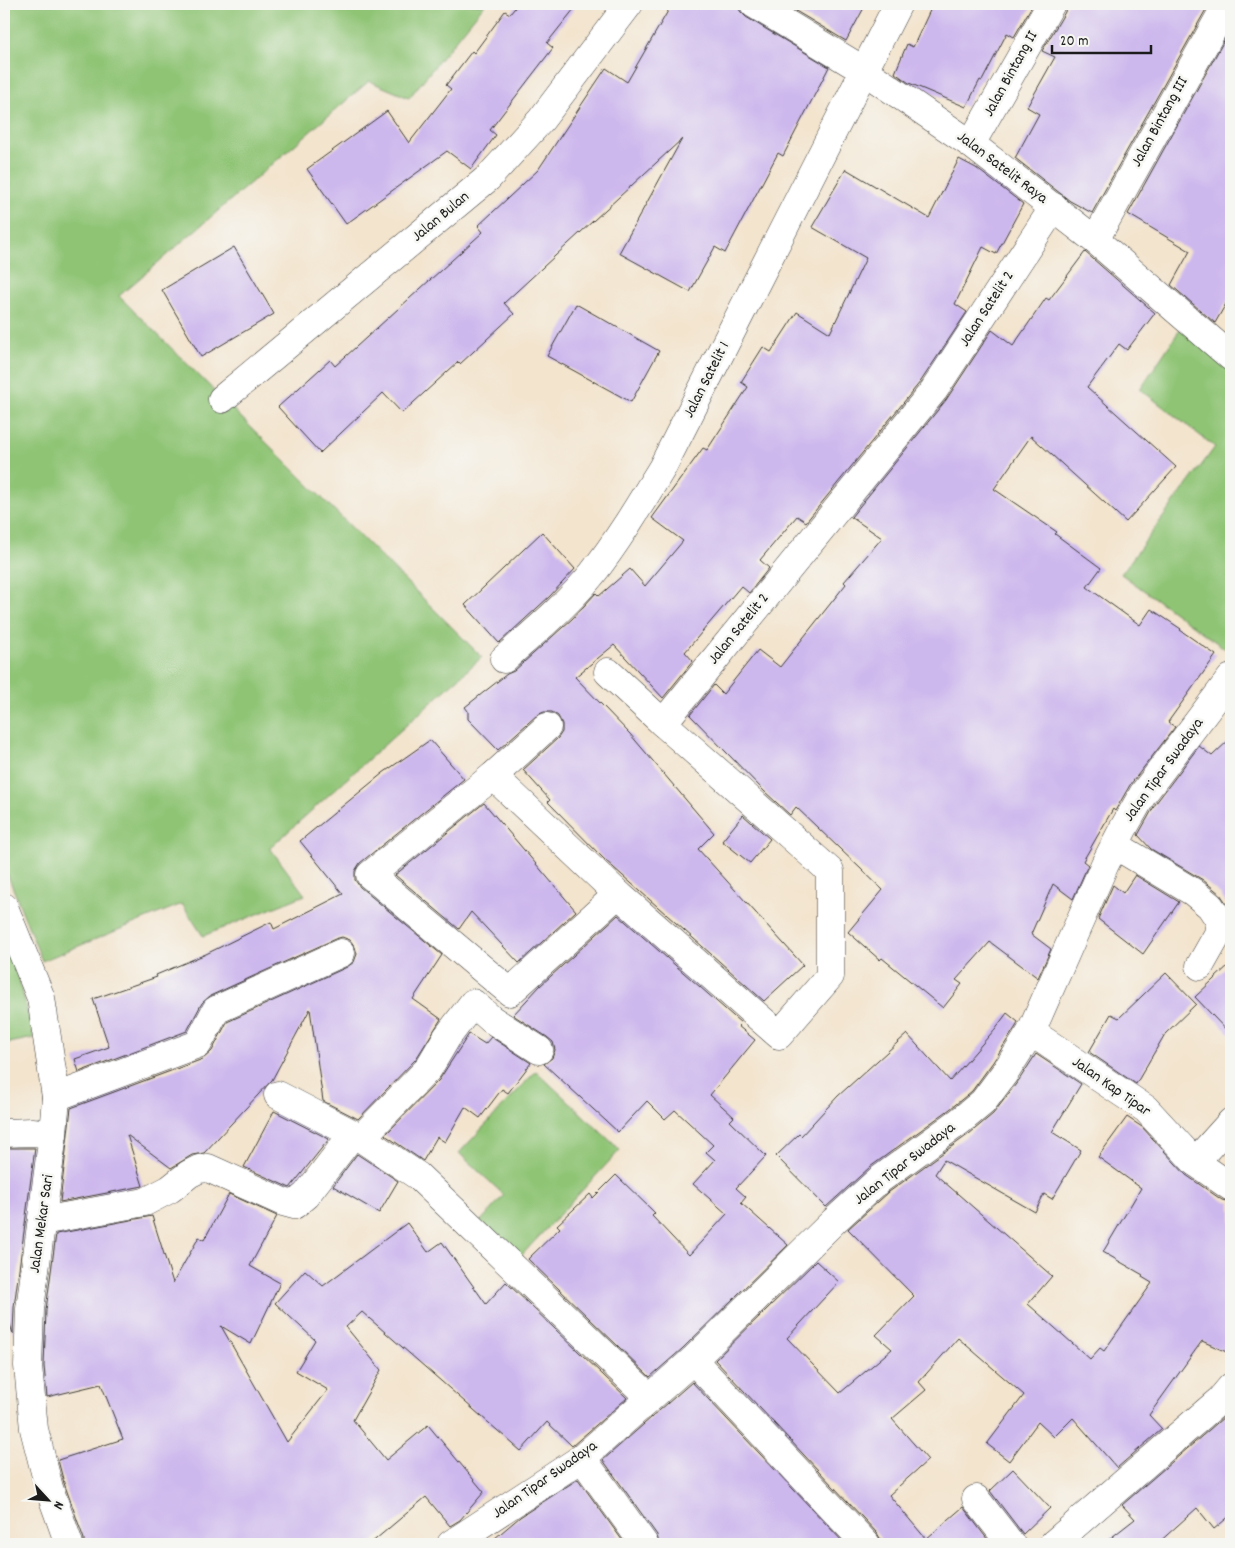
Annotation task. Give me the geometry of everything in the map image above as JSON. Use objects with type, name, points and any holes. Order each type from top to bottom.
[{"type":"street","name":"Jalan Bulan","points":[[222,399],[488,178],[541,120],[629,4]]},
{"type":"street","name":"Jalan Satelit Raya","points":[[754,4],[863,70],[971,144],[1054,207],[1228,346]]},
{"type":"street","name":"Jalan Satelit 1","points":[[504,659],[558,610],[592,574],[624,529],[662,468],[898,4]]},
{"type":"street","name":"Jalan Bintang II","points":[[971,144],[1050,4]]},
{"type":"street","name":"Jalan Bintang III","points":[[1095,240],[1227,4]]},
{"type":"street","name":"Jalan Satelit 2","points":[[663,723],[934,390],[1054,207]]},
{"type":"street","points":[[493,776],[618,894],[780,1035],[830,976],[830,871],[608,672]]},
{"type":"street","name":"Jalan Tipar Swadaya","points":[[451,1544],[582,1458],[693,1360],[834,1221],[879,1180],[983,1102],[1031,1032],[1115,845],[1143,794],[1231,678]]},
{"type":"street","points":[[547,728],[493,776],[370,875],[510,992],[618,894]]},
{"type":"street","points":[[1115,845],[1193,892],[1210,906],[1220,922],[1218,934],[1200,966]]},
{"type":"street","name":"Jalan Mekar Sari","points":[[4,907],[41,998],[56,1097],[53,1134],[30,1309],[28,1366],[34,1429],[49,1488],[69,1544]]},
{"type":"street","points":[[56,1097],[198,1044],[216,1010],[342,953]]},
{"type":"street","points":[[42,1221],[145,1202],[170,1188],[189,1174],[199,1169],[208,1168],[283,1202],[294,1205],[306,1195],[357,1136],[428,1068],[472,1002],[491,1019],[540,1050]]},
{"type":"street","name":"Jalan Kap Tipar","points":[[1031,1032],[1146,1109],[1195,1162],[1231,1187]]},
{"type":"street","points":[[278,1095],[357,1136],[418,1176],[650,1398]]},
{"type":"street","points":[[1195,1162],[1231,1122]]},
{"type":"street","points":[[4,1133],[32,1132],[53,1134]]},
{"type":"street","points":[[693,1360],[866,1544]]},
{"type":"street","points":[[1053,1544],[1220,1400],[1231,1386]]},
{"type":"street","points":[[582,1458],[644,1544]]},
{"type":"street","points":[[976,1499],[1011,1544]]},
{"type":"green space","points":[[4,4],[485,4],[409,98],[369,81],[119,296],[482,657],[270,848],[305,895],[203,936],[182,904],[42,961],[4,866]]},
{"type":"green space","points":[[1183,325],[1231,365],[1231,653],[1121,574],[1215,447],[1140,389]]},
{"type":"green space","points":[[4,940],[17,971],[34,1038],[4,1044]]},
{"type":"green space","points":[[536,1071],[620,1150],[518,1259],[479,1223],[504,1195],[459,1153]]},
{"type":"building","points":[[518,4],[578,4],[547,43],[553,48],[490,130],[496,135],[471,169],[447,151],[346,224],[307,169],[387,111],[409,143],[451,89],[446,85],[472,51],[474,53],[505,11],[510,14]]},
{"type":"building","points":[[672,4],[738,4],[740,11],[746,17],[829,67],[783,156],[778,153],[725,253],[715,247],[690,292],[619,253],[682,139],[504,303],[514,314],[460,364],[458,362],[402,413],[383,393],[320,453],[278,407],[330,360],[335,366],[483,232],[478,226],[538,170],[606,68],[627,82]]},
{"type":"building","points":[[784,4],[866,4],[846,41]]},
{"type":"building","points":[[933,4],[1033,4],[1014,37],[1007,33],[966,107],[909,83],[895,73],[907,44],[913,47]]},
{"type":"building","points":[[1067,4],[1209,4],[1092,213],[1070,201],[1015,158],[1039,114],[1027,107],[1055,57],[1042,51],[1065,12]]},
{"type":"building","points":[[1231,28],[1231,295],[1215,323],[1171,285],[1190,251],[1128,214]]},
{"type":"building","points":[[959,159],[976,168],[1023,204],[996,254],[983,247],[955,304],[967,312],[921,381],[806,522],[797,516],[760,560],[769,568],[749,593],[741,586],[685,652],[693,661],[663,698],[614,645],[575,677],[630,734],[714,833],[698,849],[803,965],[764,1001],[605,860],[548,802],[550,800],[523,770],[558,738],[562,732],[562,724],[558,716],[552,712],[544,712],[537,715],[498,750],[468,719],[468,711],[465,707],[507,674],[514,671],[572,619],[596,593],[599,596],[630,569],[645,586],[683,541],[652,518],[703,448],[707,450],[748,387],[741,382],[763,347],[771,352],[797,312],[830,333],[866,258],[812,227],[846,169],[929,218]]},
{"type":"building","points":[[234,247],[274,314],[201,357],[162,290]]},
{"type":"building","points":[[1085,252],[1155,313],[1127,350],[1119,344],[1087,387],[1176,467],[1126,522],[1031,436],[994,489],[1057,532],[1055,534],[1101,568],[1087,587],[1140,625],[1151,609],[1216,655],[1168,722],[1175,727],[1130,785],[1115,811],[1113,809],[1083,861],[1088,865],[1073,899],[1053,884],[1031,934],[1051,949],[1038,978],[990,942],[956,980],[962,984],[943,1008],[882,958],[880,960],[848,932],[883,890],[796,807],[790,815],[690,715],[714,685],[723,694],[758,650],[780,667],[846,584],[844,582],[882,538],[851,517],[946,400],[992,330],[1013,346],[1046,298],[1049,300]]},
{"type":"building","points":[[576,304],[659,351],[631,402],[547,356]]},
{"type":"building","points":[[542,532],[575,569],[550,596],[499,643],[465,605]]},
{"type":"building","points":[[1231,738],[1231,910],[1220,894],[1203,880],[1151,849],[1138,835],[1156,803],[1199,746],[1212,756]]},
{"type":"building","points":[[430,740],[464,779],[360,863],[355,871],[355,880],[360,887],[442,955],[413,999],[441,1019],[416,1059],[358,1119],[323,1101],[310,1009],[272,1080],[204,1153],[192,1155],[171,1168],[127,1135],[143,1186],[60,1202],[71,1108],[203,1059],[212,1051],[227,1022],[347,967],[354,962],[357,954],[350,940],[342,937],[335,939],[210,996],[202,1003],[187,1031],[79,1072],[75,1059],[109,1047],[93,999],[157,977],[156,975],[206,954],[271,922],[274,929],[343,894],[300,841],[383,773]]},
{"type":"building","points":[[484,803],[576,911],[519,963],[471,912],[459,929],[395,875]]},
{"type":"building","points":[[743,815],[770,839],[750,863],[722,841]]},
{"type":"building","points":[[1135,875],[1179,902],[1143,954],[1098,919],[1113,885],[1123,893]]},
{"type":"building","points":[[618,915],[741,1023],[738,1026],[755,1040],[710,1095],[734,1117],[730,1121],[766,1156],[736,1188],[746,1197],[741,1203],[788,1245],[682,1349],[650,1377],[528,1259],[560,1228],[557,1225],[590,1194],[593,1198],[616,1175],[655,1213],[652,1216],[689,1255],[727,1214],[693,1184],[715,1160],[706,1152],[713,1145],[675,1110],[665,1119],[647,1101],[618,1132],[544,1064],[552,1058],[555,1050],[553,1042],[513,1015],[540,986]]},
{"type":"building","points":[[1231,963],[1231,1035],[1195,997]]},
{"type":"building","points":[[1166,973],[1196,1004],[1165,1034],[1136,1084],[1089,1052],[1111,1014],[1119,1018]]},
{"type":"building","points":[[1007,1013],[1018,1022],[1017,1025],[972,1091],[870,1167],[826,1207],[776,1156],[799,1134],[801,1136],[838,1096],[907,1034],[950,1081]]},
{"type":"building","points":[[469,1034],[485,1044],[491,1037],[531,1063],[508,1093],[502,1089],[480,1118],[465,1107],[445,1142],[437,1137],[423,1161],[385,1135],[439,1080]]},
{"type":"building","points":[[1036,1054],[1081,1084],[1052,1132],[1081,1150],[1052,1199],[1044,1194],[1035,1212],[944,1160],[935,1174],[1052,1276],[1028,1304],[1090,1359],[1100,1348],[1104,1351],[1152,1283],[1142,1277],[1143,1275],[1103,1252],[1141,1188],[1098,1157],[1127,1117],[1142,1127],[1186,1175],[1222,1200],[1231,1202],[1231,1354],[1202,1341],[1149,1415],[1162,1429],[1117,1468],[1073,1418],[1054,1437],[1038,1422],[1009,1461],[987,1444],[1024,1395],[958,1338],[919,1382],[926,1390],[892,1419],[928,1460],[889,1495],[926,1539],[963,1507],[991,1544],[881,1544],[877,1533],[715,1360],[816,1261],[839,1282],[787,1338],[840,1393],[892,1349],[876,1335],[914,1296],[848,1229],[889,1192],[969,1134],[993,1114]]},
{"type":"building","points":[[274,1111],[329,1139],[290,1188],[244,1167]]},
{"type":"building","points":[[4,1148],[35,1148],[14,1307],[13,1334],[4,1305]]},
{"type":"building","points":[[357,1154],[398,1181],[379,1213],[333,1186]]},
{"type":"building","points":[[229,1194],[277,1216],[250,1266],[280,1283],[251,1344],[221,1326],[287,1442],[328,1390],[296,1371],[315,1340],[275,1303],[305,1270],[323,1286],[407,1223],[428,1252],[442,1242],[486,1304],[506,1282],[627,1398],[572,1446],[547,1422],[521,1451],[362,1312],[346,1327],[381,1370],[353,1420],[386,1460],[428,1425],[484,1492],[460,1520],[450,1526],[426,1497],[370,1544],[84,1544],[58,1460],[123,1439],[101,1384],[47,1397],[44,1366],[46,1310],[56,1234],[152,1216],[173,1283],[199,1237],[204,1240]]},
{"type":"building","points":[[692,1382],[845,1544],[659,1544],[657,1535],[603,1460]]},
{"type":"building","points":[[1231,1411],[1231,1515],[1214,1529],[1197,1508],[1157,1544],[1103,1544],[1135,1519],[1122,1505]]},
{"type":"building","points":[[1013,1469],[1050,1508],[1023,1534],[990,1491]]},
{"type":"building","points":[[578,1479],[625,1544],[488,1544],[520,1517]]}]
